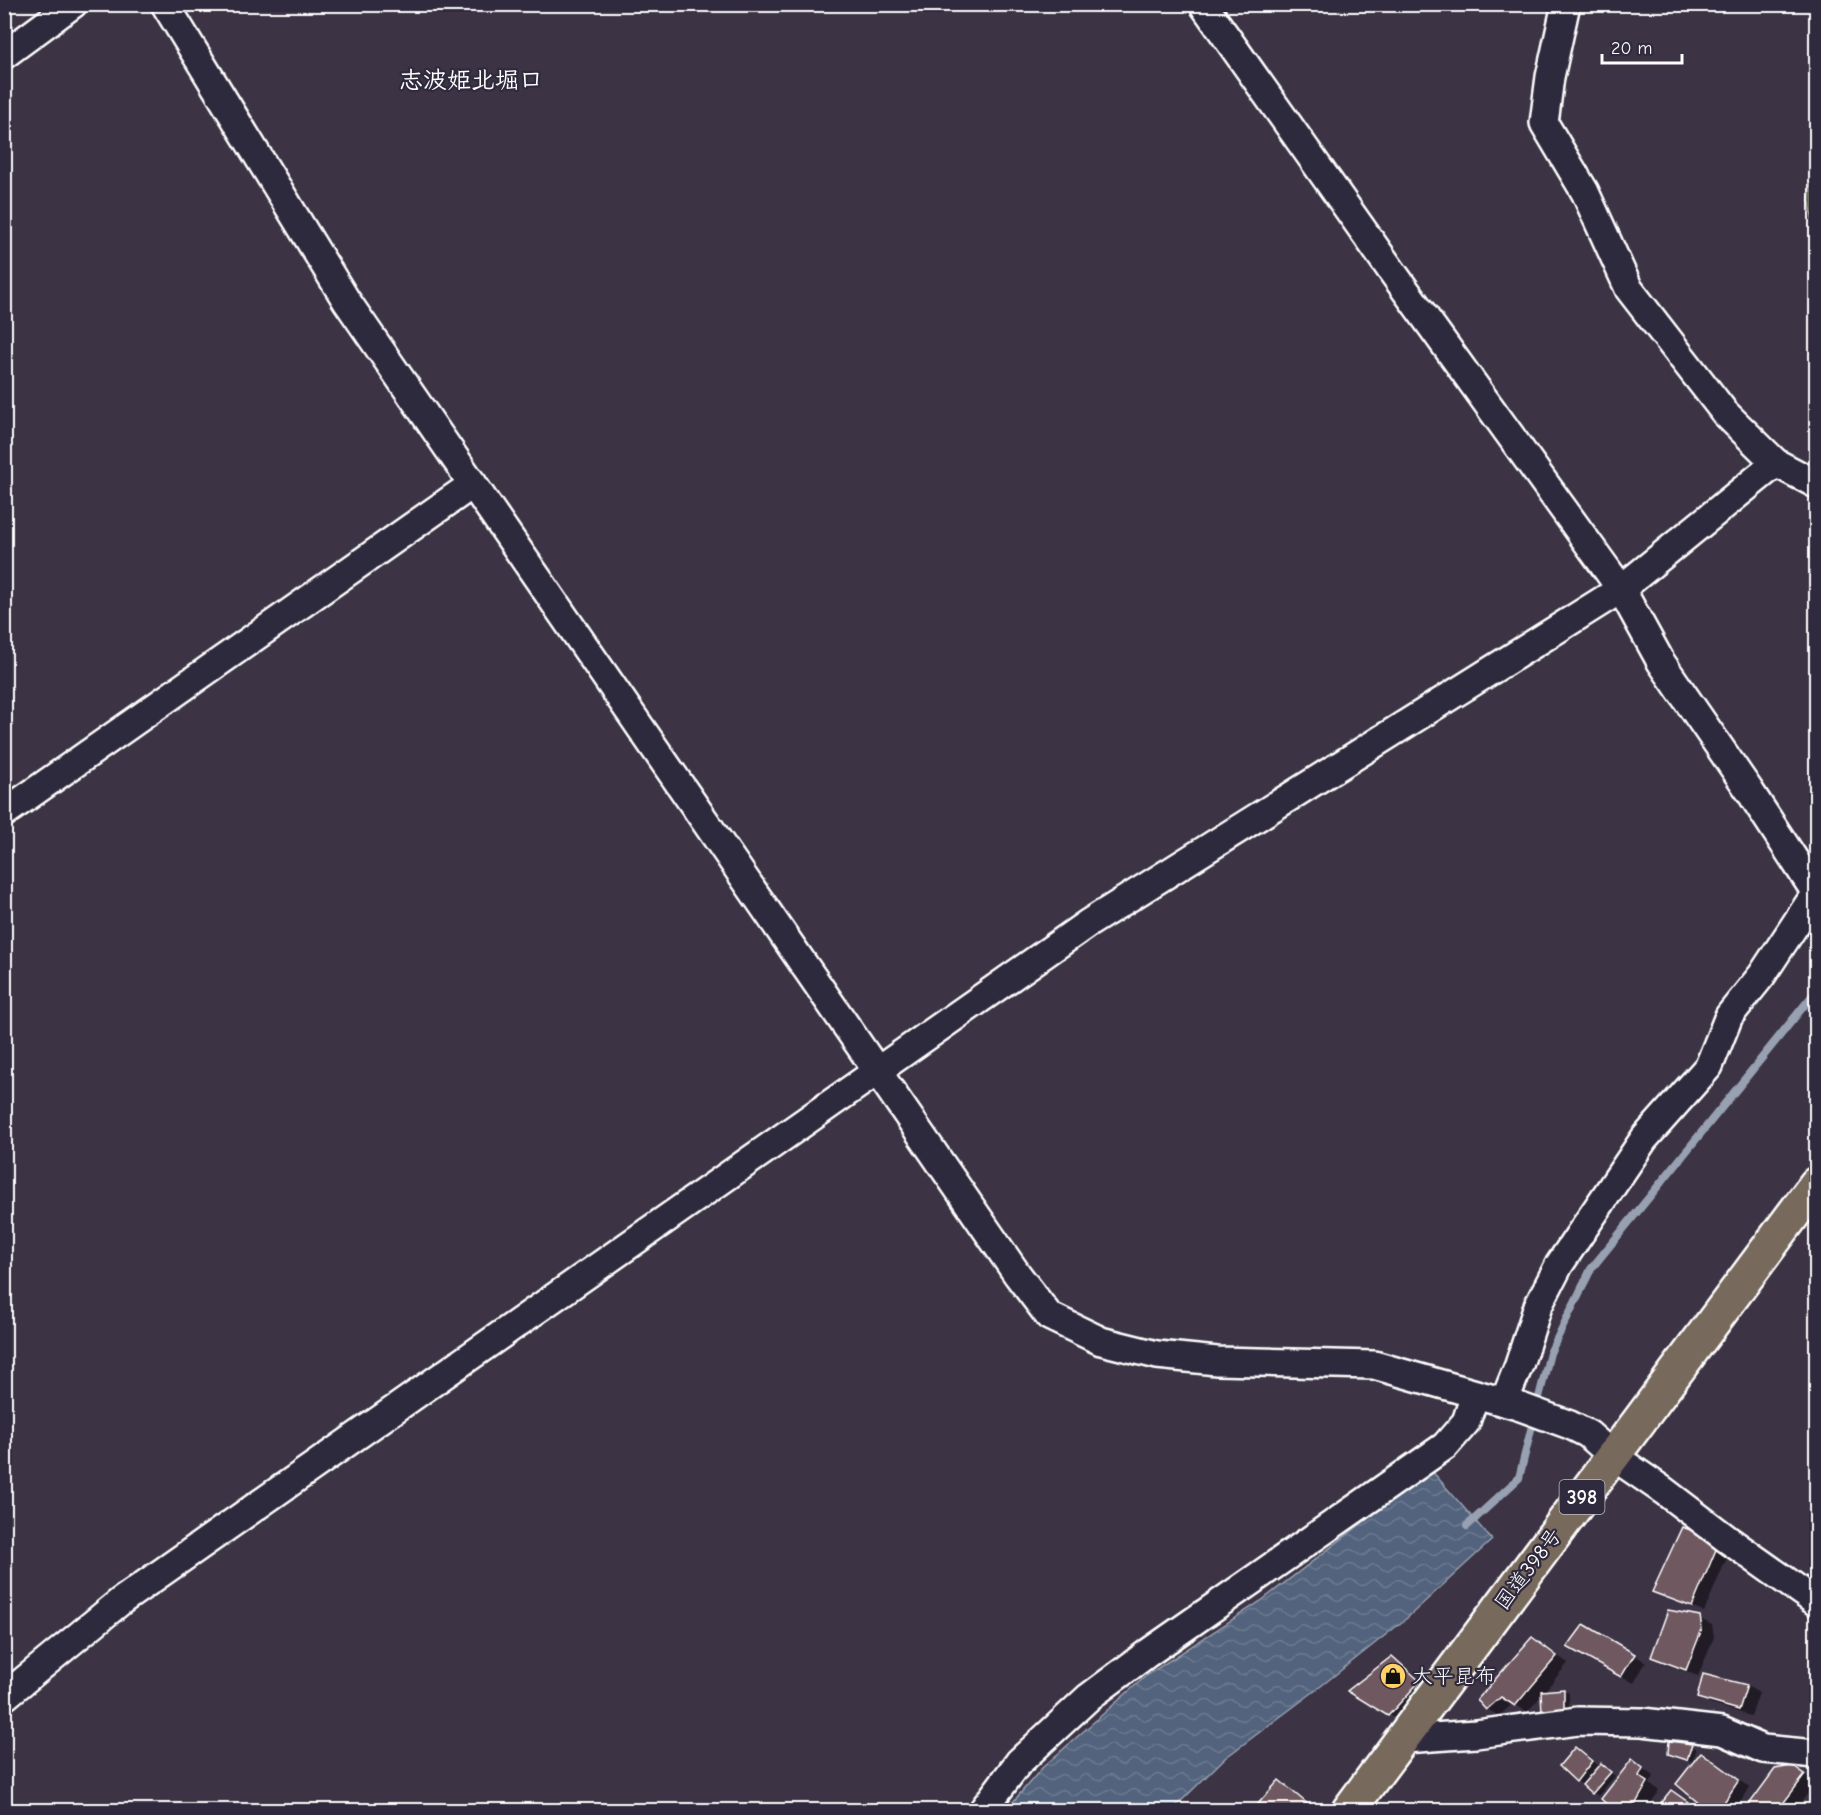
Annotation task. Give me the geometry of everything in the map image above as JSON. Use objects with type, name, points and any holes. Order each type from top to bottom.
[{"type":"highway","name":"国道398号","points":[[1349,1810],[1816,1184]]},
{"type":"street","points":[[4,55],[73,4]]},
{"type":"street","points":[[165,4],[346,300],[1017,1274],[1049,1316],[1101,1341],[1157,1355],[1216,1361],[1374,1365],[1511,1404],[1569,1425],[1588,1434],[1613,1456],[1816,1602]]},
{"type":"street","points":[[1203,4],[1621,589],[1660,662],[1749,790],[1816,893],[1762,975],[1729,1016],[1709,1066],[1644,1139],[1559,1265],[1538,1306],[1519,1365],[1511,1404]]},
{"type":"street","points":[[1566,4],[1550,77],[1544,123],[1585,192],[1629,290],[1725,413],[1776,463],[1816,484]]},
{"type":"street","points":[[4,1696],[121,1601],[1087,924],[1621,589],[1776,463]]},
{"type":"street","points":[[4,813],[473,484]]},
{"type":"street","points":[[983,1810],[1019,1762],[1089,1697],[1148,1653],[1445,1446],[1466,1422],[1475,1395]]},
{"type":"street","points":[[1404,1739],[1476,1734],[1578,1721],[1642,1722],[1722,1731],[1763,1749],[1816,1754]]},
{"type":"green space","points":[[1816,142],[1816,237],[1809,200]]},
{"type":"water","points":[[1431,1470],[1492,1540],[1407,1618],[1225,1758],[1172,1810],[1006,1810],[1042,1768],[1147,1675],[1261,1601]]},
{"type":"building","points":[[1682,1527],[1720,1540],[1692,1607],[1652,1592]]},
{"type":"building","points":[[1668,1610],[1700,1616],[1702,1629],[1686,1670],[1651,1657]]},
{"type":"building","points":[[1584,1624],[1635,1654],[1621,1677],[1567,1647]]},
{"type":"building","points":[[1532,1637],[1557,1656],[1515,1706],[1501,1697],[1486,1710],[1477,1700]]},
{"type":"building","points":[[1392,1656],[1420,1681],[1388,1716],[1347,1691]]},
{"type":"building","points":[[1703,1674],[1747,1685],[1739,1710],[1697,1698]]},
{"type":"building","points":[[1564,1689],[1564,1714],[1542,1715],[1541,1691]]},
{"type":"building","points":[[1669,1741],[1692,1744],[1687,1760],[1668,1754]]},
{"type":"building","points":[[1575,1747],[1592,1761],[1576,1782],[1559,1766]]},
{"type":"building","points":[[1701,1752],[1739,1780],[1719,1810],[1707,1810],[1676,1784]]},
{"type":"building","points":[[1632,1759],[1643,1768],[1639,1776],[1648,1782],[1632,1810],[1613,1810],[1601,1799]]},
{"type":"building","points":[[1601,1763],[1611,1772],[1592,1794],[1582,1785]]},
{"type":"building","points":[[1792,1766],[1805,1775],[1778,1810],[1745,1810],[1775,1769]]},
{"type":"building","points":[[1279,1780],[1315,1810],[1266,1810],[1258,1804]]},
{"type":"building","points":[[1671,1790],[1688,1802],[1683,1810],[1655,1810]]},
{"type":"waterway","points":[[1467,1526],[1519,1478],[1550,1353],[1591,1269],[1816,991]]},
{"type":"place","name":"大平昆布","points":[[1393,1676]]},
{"type":"district","name":"志波姫北堀口","points":[[471,80]]}]
